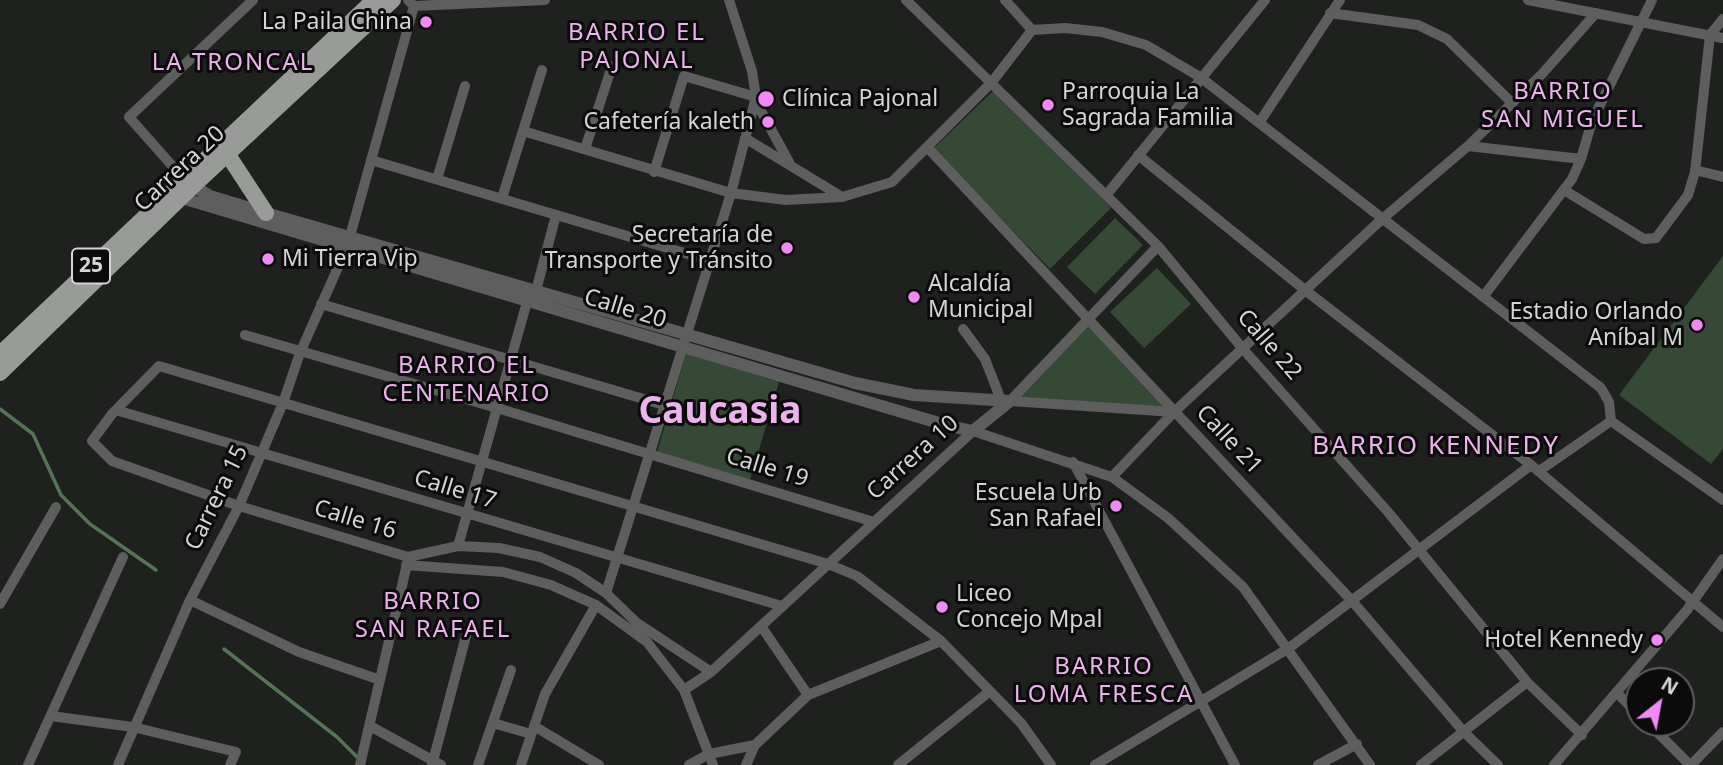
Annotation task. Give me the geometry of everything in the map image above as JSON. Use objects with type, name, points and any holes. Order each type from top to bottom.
[{"type":"main road","name":"Carrera 20","points":[[0,373],[182,188],[374,0]]},
{"type":"main road","name":"Carrera 20","points":[[0,354],[182,188],[228,155],[393,0]]},
{"type":"main road","points":[[228,155],[266,213]]},
{"type":"street","points":[[182,188],[129,117],[253,0]]},
{"type":"street","points":[[545,0],[411,3],[371,160],[708,260]]},
{"type":"street","points":[[729,0],[752,71],[756,98],[790,164]]},
{"type":"street","name":"Calle 22","points":[[906,0],[1108,193],[1158,246],[1242,349],[1420,550],[1527,682],[1582,735]]},
{"type":"street","points":[[1005,0],[1032,30]]},
{"type":"street","points":[[1108,193],[1265,0]]},
{"type":"street","points":[[1259,123],[1340,0]]},
{"type":"street","points":[[1528,0],[1567,3],[1596,13],[1723,38]]},
{"type":"street","points":[[1483,298],[1564,190],[1581,159],[1592,121],[1653,0]]},
{"type":"street","points":[[1330,13],[1418,25],[1447,39],[1511,102]]},
{"type":"street","points":[[1112,477],[1174,412],[1381,220],[1468,146],[1542,74],[1596,13]]},
{"type":"street","points":[[1564,190],[1649,240],[1656,238],[1683,206],[1695,170],[1710,35],[1723,19]]},
{"type":"street","points":[[523,131],[731,193],[786,200],[842,197],[892,182],[992,82],[1032,30],[1065,28],[1102,32],[1146,45],[1200,77],[1601,388],[1609,402],[1611,421],[1723,500]]},
{"type":"street","points":[[585,149],[612,66]]},
{"type":"street","points":[[502,198],[542,70]]},
{"type":"street","points":[[654,172],[684,76],[756,98]]},
{"type":"street","points":[[437,179],[465,86]]},
{"type":"street","points":[[606,593],[731,193],[756,98]]},
{"type":"street","points":[[745,138],[842,197]]},
{"type":"street","points":[[1468,146],[1581,159]]},
{"type":"street","name":"Calle 21","points":[[927,147],[1353,602],[1464,731],[1498,765]]},
{"type":"street","points":[[1138,155],[1535,468],[1723,627]]},
{"type":"street","name":"Carrera 15","points":[[118,765],[190,600],[239,506],[283,403],[300,353],[348,242],[371,160]]},
{"type":"street","points":[[1695,170],[1723,177]]},
{"type":"street","name":"Calle 20","points":[[182,188],[266,213],[348,242],[535,290],[855,383],[914,395],[1005,400]]},
{"type":"street","name":"Calle 20","points":[[182,188],[527,302],[973,431]]},
{"type":"street","points":[[458,546],[527,302],[535,290],[556,215]]},
{"type":"street","name":"Carrera 10","points":[[684,690],[711,672],[973,431],[1158,246]]},
{"type":"street","points":[[321,304],[664,405]]},
{"type":"street","points":[[963,329],[985,359],[1005,400],[1174,412]]},
{"type":"street","name":"Calle 19","points":[[245,335],[874,522]]},
{"type":"street","points":[[116,410],[159,366],[828,564],[857,576],[941,641],[1021,723],[1051,765]]},
{"type":"street","name":"Calle 16","points":[[116,410],[92,441],[112,461],[407,561],[503,572],[551,584],[596,605],[647,642],[684,690],[711,760]]},
{"type":"street","name":"Calle 17","points":[[116,410],[617,560],[782,606]]},
{"type":"street","points":[[1095,765],[1289,648],[1535,468],[1611,421]]},
{"type":"street","points":[[973,431],[1112,477],[1168,518],[1243,587],[1370,765]]},
{"type":"street","points":[[1073,462],[1236,765]]},
{"type":"street","points":[[0,604],[56,507]]},
{"type":"street","name":"Calle 16","points":[[407,561],[458,546],[499,548],[540,557],[576,572],[606,593],[636,623],[711,672]]},
{"type":"street","points":[[28,765],[123,557]]},
{"type":"street","points":[[1554,765],[1618,694],[1693,602],[1723,559]]},
{"type":"street","points":[[362,760],[407,561]]},
{"type":"street","points":[[190,600],[299,652],[380,680]]},
{"type":"street","points":[[521,765],[545,694],[596,605]]},
{"type":"street","points":[[761,626],[808,695]]},
{"type":"street","points":[[370,726],[435,764],[466,636]]},
{"type":"street","points":[[689,765],[755,744],[808,695],[941,641]]},
{"type":"street","points":[[478,765],[511,670]]},
{"type":"street","points":[[1421,765],[1527,682]]},
{"type":"street","points":[[898,765],[990,691]]},
{"type":"street","points":[[1618,694],[1625,701]]},
{"type":"street","points":[[51,716],[133,727],[236,752],[230,765]]},
{"type":"street","points":[[493,723],[533,730],[599,765]]},
{"type":"street","points":[[1661,737],[1690,765],[1723,732]]},
{"type":"street","points":[[746,765],[755,744]]},
{"type":"street","points":[[1318,765],[1357,744]]},
{"type":"green space","points":[[995,89],[1111,208],[1050,269],[933,149]]},
{"type":"green space","points":[[1115,218],[1143,245],[1095,294],[1067,267]]},
{"type":"green space","name":"Estadio Orlando Aníbal M","points":[[1723,256],[1723,449],[1711,464],[1619,395]]},
{"type":"green space","points":[[1157,268],[1191,304],[1144,348],[1110,312]]},
{"type":"green space","points":[[1089,322],[1166,408],[1017,398]]},
{"type":"green space","points":[[686,354],[779,382],[750,480],[657,452]]},
{"type":"waterway","points":[[0,409],[33,434],[61,495],[90,524],[156,570]]},
{"type":"waterway","points":[[224,649],[337,737],[358,758]]},
{"type":"place","name":"La Paila China","points":[[426,22]]},
{"type":"place","name":"Clínica Pajonal","points":[[766,99]]},
{"type":"place","name":"Parroquia La Sagrada Familia","points":[[1048,105]]},
{"type":"place","name":"Cafetería kaleth","points":[[768,122]]},
{"type":"place","name":"Secretaría de Transporte y Tránsito","points":[[787,248]]},
{"type":"place","name":"Mi Tierra Vip","points":[[268,259]]},
{"type":"place","name":"Alcaldía Municipal","points":[[914,297]]},
{"type":"place","name":"Estadio Orlando Aníbal M","points":[[1697,325]]},
{"type":"place","name":"Escuela Urb San Rafael","points":[[1116,506]]},
{"type":"place","name":"Liceo Concejo Mpal","points":[[942,607]]},
{"type":"place","name":"Hotel Kennedy","points":[[1657,640]]},
{"type":"district","name":"BARRIO EL PAJONAL","points":[[637,47]]},
{"type":"district","name":"LA TRONCAL","points":[[233,63]]},
{"type":"district","name":"BARRIO SAN MIGUEL","points":[[1563,106]]},
{"type":"district","name":"BARRIO EL CENTENARIO","points":[[467,380]]},
{"type":"district","name":"Caucasia","points":[[720,412]]},
{"type":"district","name":"BARRIO KENNEDY","points":[[1436,447]]},
{"type":"district","name":"BARRIO SAN RAFAEL","points":[[433,616]]},
{"type":"district","name":"BARRIO LOMA FRESCA","points":[[1104,681]]}]
